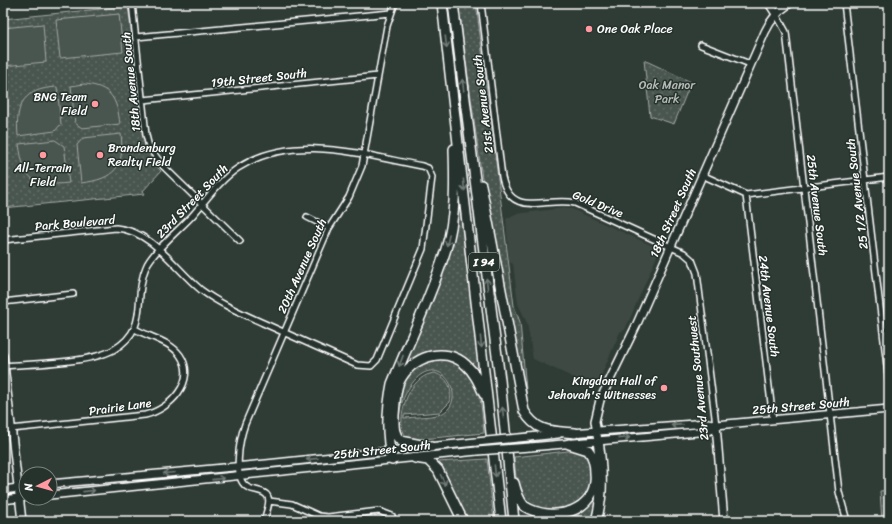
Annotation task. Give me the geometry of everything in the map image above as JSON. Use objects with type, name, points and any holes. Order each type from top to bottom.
[{"type":"highway","name":"I 94","points":[[442,3],[501,521]]},
{"type":"highway","name":"I 94","points":[[453,3],[500,380],[514,521]]},
{"type":"highway","points":[[391,456],[388,413],[392,384],[437,276],[450,229],[456,190],[452,90]]},
{"type":"highway","points":[[466,106],[524,411],[529,419],[541,429],[575,433]]},
{"type":"highway","points":[[431,447],[401,441],[395,432],[395,407],[398,383],[407,369],[429,356],[442,355],[453,357],[466,364],[477,377],[488,405]]},
{"type":"highway","points":[[596,521],[602,497],[597,436]]},
{"type":"highway","points":[[508,462],[517,493],[523,505],[534,514],[547,519],[559,520],[580,511],[592,496],[595,488],[596,478],[593,456],[588,450],[569,444]]},
{"type":"highway","points":[[415,458],[428,460],[438,470],[463,521]]},
{"type":"main road","name":"25th Avenue South","points":[[769,3],[776,14]]},
{"type":"main road","name":"18th Street South","points":[[597,436],[597,412],[600,400],[671,246],[768,26],[776,14],[790,3]]},
{"type":"main road","points":[[3,356],[18,488],[3,490]]},
{"type":"main road","name":"25th Street South","points":[[58,494],[241,477],[391,456],[431,447],[476,442],[575,433],[597,436],[709,431],[716,426],[889,409]]},
{"type":"main road","name":"23rd Avenue Southwest","points":[[716,426],[724,521]]},
{"type":"main road","name":"25th Street South","points":[[58,483],[239,467],[391,456],[415,458],[477,451],[569,444],[597,436]]},
{"type":"main road","points":[[3,500],[18,498]]},
{"type":"main road","points":[[22,521],[23,506]]},
{"type":"street","name":"18th Avenue South","points":[[132,3],[149,147],[163,166],[240,241]]},
{"type":"street","name":"20th Avenue South","points":[[241,477],[239,467],[239,441],[245,424],[329,228],[349,197],[362,166],[378,76],[391,12],[395,3]]},
{"type":"street","name":"21st Avenue South","points":[[481,3],[502,177],[505,188],[515,198]]},
{"type":"street","name":"25 1/2 Avenue South","points":[[844,3],[889,383]]},
{"type":"street","points":[[136,37],[391,12]]},
{"type":"street","name":"25th Avenue South","points":[[776,14],[786,32],[840,492],[847,521]]},
{"type":"street","points":[[701,45],[750,64]]},
{"type":"street","name":"19th Street South","points":[[143,100],[378,76]]},
{"type":"street","name":"23rd Street South","points":[[4,366],[94,358],[113,350],[125,341],[135,329],[140,307],[143,277],[150,260],[237,169],[270,152],[291,148],[328,150],[364,155],[428,168],[432,177],[429,201]]},
{"type":"street","points":[[702,175],[746,195],[889,177]]},
{"type":"street","name":"24th Avenue South","points":[[746,195],[773,420]]},
{"type":"street","name":"Gold Drive","points":[[515,198],[524,203],[534,205],[562,201],[575,203],[671,246]]},
{"type":"street","name":"Park Boulevard","points":[[3,240],[122,229],[142,237],[206,293],[240,313],[363,366],[371,366],[384,343],[423,249],[429,201]]},
{"type":"street","points":[[307,216],[329,228]]},
{"type":"street","name":"23rd Avenue Southwest","points":[[671,246],[684,253],[692,260],[696,271],[716,426]]},
{"type":"street","points":[[3,302],[73,294]]},
{"type":"street","name":"Prairie Lane","points":[[11,429],[145,415],[155,413],[175,399],[181,389],[186,373],[180,355],[170,346],[135,329]]},
{"type":"street","points":[[241,477],[245,486],[265,493],[269,501],[264,521]]},
{"type":"street","points":[[269,501],[292,504],[319,516],[328,517],[379,511],[392,516]]},
{"type":"shaded area","points":[[563,208],[572,209],[660,249],[625,330],[620,332],[596,388],[533,359],[527,323],[518,304],[513,264],[509,262],[506,219],[515,214]]},
{"type":"green space","points":[[458,3],[476,3],[514,306],[520,322],[528,412],[526,411],[482,178]]},
{"type":"green space","points":[[128,6],[146,145],[153,163],[161,171],[143,191],[145,194],[3,208],[3,19]]},
{"type":"green space","points":[[119,14],[123,52],[60,58],[56,20]]},
{"type":"green space","points":[[43,24],[46,62],[3,66],[3,28]]},
{"type":"green space","name":"Oak Manor Park","points":[[644,60],[691,82],[674,124],[650,116]]},
{"type":"green space","name":"BNG Team Field","points":[[84,84],[101,88],[111,95],[117,107],[120,124],[82,128],[75,123],[71,86]]},
{"type":"green space","points":[[57,87],[61,124],[55,131],[18,136],[18,115],[24,100],[29,95],[37,91]]},
{"type":"green space","name":"Brandenburg Realty Field","points":[[121,134],[121,155],[119,163],[115,169],[110,174],[102,178],[81,183],[77,145],[83,138]]},
{"type":"green space","name":"All-Terrain Field","points":[[55,140],[64,146],[69,183],[46,184],[38,182],[27,173],[21,156],[19,144]]},
{"type":"green space","points":[[456,198],[459,199],[479,370],[476,372],[437,353],[399,377],[431,295]]},
{"type":"green space","points":[[434,358],[449,361],[461,366],[469,373],[479,394],[484,433],[413,440],[406,437],[403,429],[402,418],[404,406],[408,395],[415,384],[424,376],[435,373],[440,375],[446,381],[451,392],[450,402],[440,412],[404,415],[404,418],[438,415],[448,409],[453,399],[452,388],[447,379],[439,372],[429,371],[418,377],[406,393],[400,409],[399,421],[402,437],[399,430],[397,421],[397,412],[403,384],[414,367]]},
{"type":"green space","points":[[577,450],[584,452],[591,458],[593,484],[576,512],[532,511],[517,487],[514,457]]},
{"type":"green space","points":[[487,459],[494,521],[464,521],[437,462]]},
{"type":"green space","points":[[596,490],[598,493],[592,521],[567,521],[586,509],[592,501]]},
{"type":"green space","points":[[889,490],[889,521],[882,521],[880,491]]},
{"type":"place","name":"One Oak Place","points":[[589,29]]},
{"type":"place","name":"BNG Team Field","points":[[95,104]]},
{"type":"place","name":"All-Terrain Field","points":[[43,155]]},
{"type":"place","name":"Brandenburg Realty Field","points":[[100,155]]},
{"type":"place","name":"Kingdom Hall of Jehovah's Witnesses","points":[[664,388]]}]
